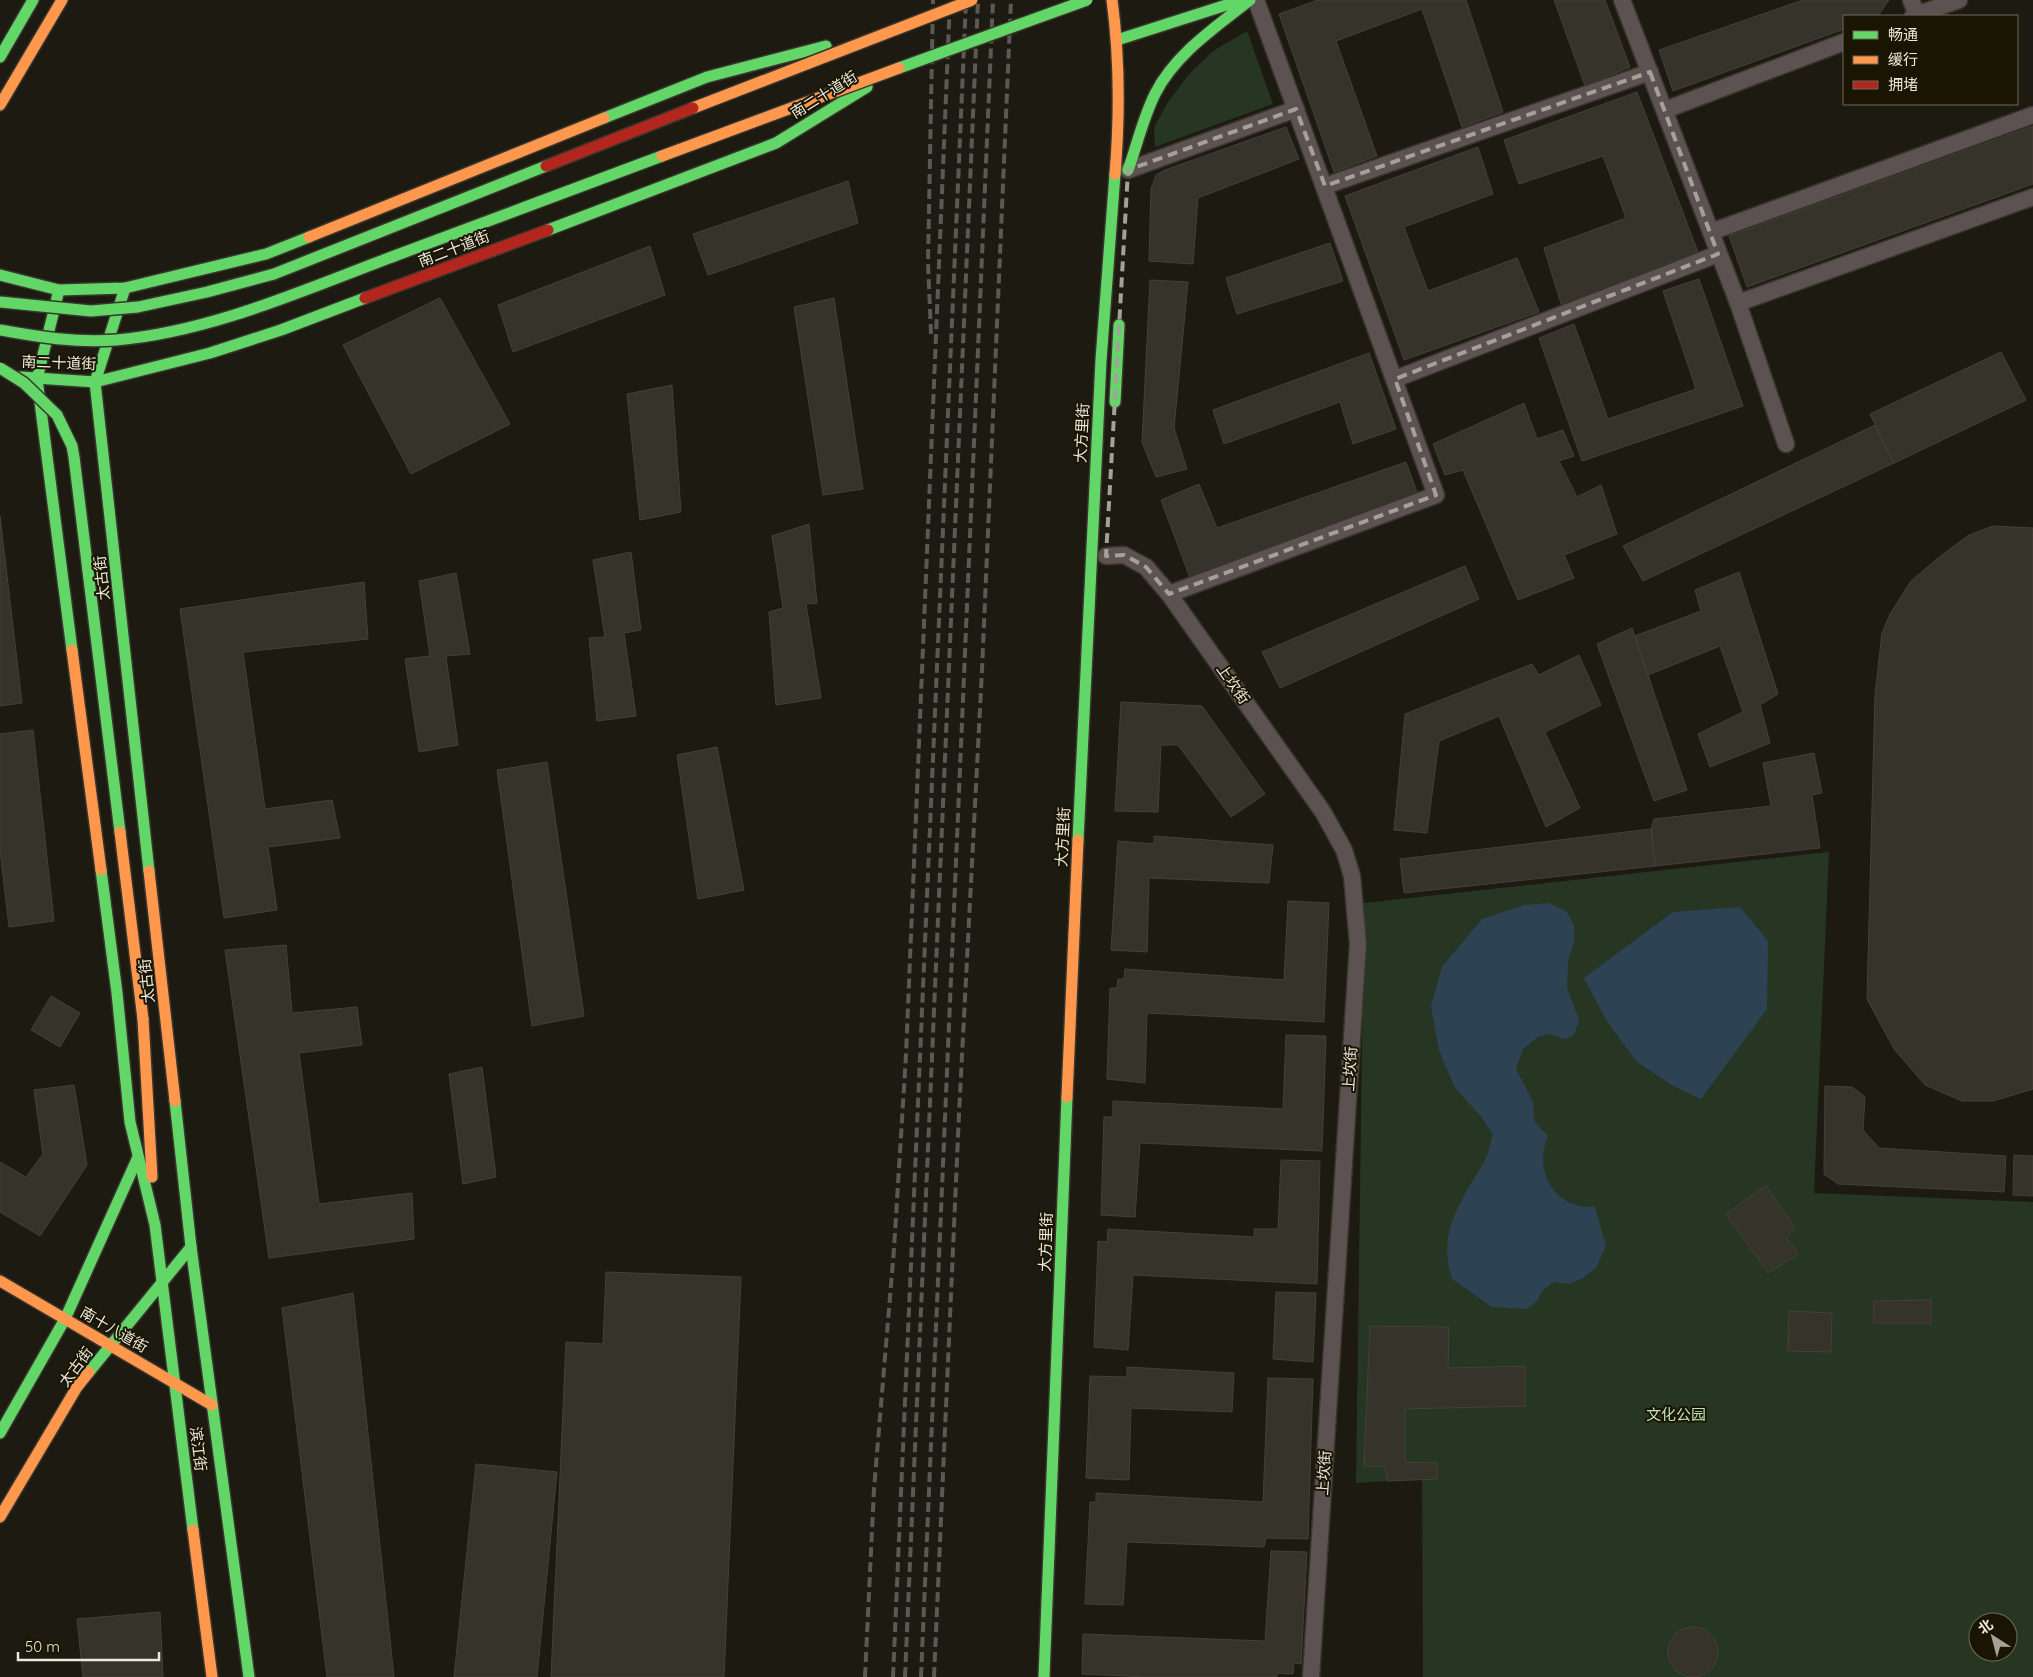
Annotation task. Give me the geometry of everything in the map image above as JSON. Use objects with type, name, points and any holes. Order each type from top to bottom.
[{"type":"main road","points":[[0,58],[33,0]]},
{"type":"main road","points":[[0,105],[62,0]]},
{"type":"main road","points":[[0,302],[90,311],[135,308],[199,295],[274,274],[883,33],[972,0]]},
{"type":"main road","points":[[0,330],[46,338],[87,340],[132,338],[195,326],[265,304],[895,69],[1087,0]]},
{"type":"main road","name":"大方里街","points":[[1112,0],[1125,41]]},
{"type":"main road","name":"大方里街","points":[[1044,1677],[1071,984],[1099,390],[1125,41],[1123,0]]},
{"type":"main road","points":[[1125,41],[1242,0]]},
{"type":"main road","points":[[1128,175],[1156,94],[1174,66],[1193,47],[1250,0]]},
{"type":"main road","points":[[0,275],[59,290],[125,288],[266,254],[707,77],[774,58],[883,33]]},
{"type":"main road","name":"南二十道街","points":[[0,374],[37,379],[95,382],[210,353],[281,330],[697,174],[776,142],[895,69]]},
{"type":"main road","points":[[1128,175],[1130,121]]},
{"type":"main road","points":[[95,382],[125,288]]},
{"type":"main road","points":[[37,379],[59,290]]},
{"type":"main road","name":"大方里街","points":[[1114,417],[1120,309]]},
{"type":"main road","name":"太古街","points":[[0,368],[24,384],[57,415],[72,446],[74,457],[143,1019],[155,1224]]},
{"type":"main road","name":"太古街","points":[[37,379],[117,993],[130,1122],[155,1224]]},
{"type":"main road","name":"太古街","points":[[0,1517],[77,1387],[191,1247],[95,382]]},
{"type":"main road","name":"太古街","points":[[0,1433],[65,1319],[96,1246],[138,1157]]},
{"type":"main road","name":"滨江街","points":[[155,1224],[212,1677]]},
{"type":"main road","name":"滨江街","points":[[191,1247],[249,1677]]},
{"type":"main road","name":"南十八道街","points":[[0,1281],[212,1405]]},
{"type":"main road","points":[[1056,1677],[1057,1647]]},
{"type":"street","points":[[1169,594],[1436,495],[1256,0]]},
{"type":"street","points":[[1622,0],[1738,303],[1786,444]]},
{"type":"street","points":[[1914,10],[1959,0]]},
{"type":"street","points":[[1665,110],[1843,42]]},
{"type":"street","points":[[1325,186],[1650,72]]},
{"type":"street","points":[[1128,175],[1296,109]]},
{"type":"street","points":[[1711,232],[2033,116]]},
{"type":"street","points":[[1738,303],[2033,197]]},
{"type":"street","points":[[1395,379],[1718,254]]},
{"type":"street","name":"上坎街","points":[[1106,556],[1124,554],[1146,567],[1169,594],[1323,812],[1344,850],[1352,876],[1358,944],[1312,1677]]},
{"type":"highlighted area","points":[[1650,72],[1718,254],[1395,379],[1436,495],[1169,594],[1146,567],[1124,555],[1106,556],[1128,170],[1296,109],[1325,186]]},
{"type":"green space","points":[[1247,31],[1273,104],[1155,147],[1154,127],[1168,102],[1189,74],[1213,51]]},
{"type":"green space","name":"文化公园","points":[[1829,852],[1814,1193],[2033,1202],[2033,1677],[1423,1677],[1422,1479],[1356,1483],[1364,903]]},
{"type":"water","points":[[1549,903],[1567,912],[1574,926],[1574,942],[1568,960],[1567,988],[1579,1020],[1574,1035],[1565,1039],[1549,1034],[1538,1037],[1523,1049],[1516,1069],[1533,1102],[1534,1121],[1548,1136],[1543,1157],[1546,1177],[1557,1194],[1566,1201],[1578,1206],[1595,1207],[1606,1246],[1596,1268],[1583,1278],[1569,1284],[1554,1282],[1543,1290],[1536,1302],[1527,1309],[1492,1307],[1452,1279],[1447,1246],[1454,1216],[1486,1157],[1493,1134],[1482,1118],[1454,1086],[1439,1050],[1431,1006],[1442,967],[1482,919],[1524,905]]},
{"type":"water","points":[[1740,907],[1768,941],[1767,1009],[1701,1099],[1675,1087],[1637,1062],[1606,1020],[1584,978],[1673,912]]},
{"type":"building","points":[[1318,0],[1466,0],[1503,112],[1462,127],[1422,9],[1336,41],[1377,156],[1334,172],[1279,14]]},
{"type":"building","points":[[1554,0],[1605,0],[1630,67],[1585,86]]},
{"type":"building","points":[[1803,0],[1889,0],[1879,15],[1843,15],[1843,29],[1673,91],[1659,50]]},
{"type":"building","points":[[1637,92],[1698,252],[1562,307],[1544,248],[1626,218],[1603,156],[1519,184],[1504,140]]},
{"type":"building","points":[[2033,126],[2033,184],[1747,287],[1729,236]]},
{"type":"building","points":[[1286,127],[1299,159],[1198,198],[1193,264],[1149,261],[1151,189],[1156,175],[1165,170]]},
{"type":"building","points":[[1478,147],[1493,194],[1404,227],[1428,291],[1517,258],[1539,312],[1404,360],[1345,196]]},
{"type":"building","points":[[848,181],[858,223],[708,275],[693,234]]},
{"type":"building","points":[[1330,243],[1343,281],[1237,314],[1226,278]]},
{"type":"building","points":[[650,246],[665,295],[513,352],[498,305]]},
{"type":"building","points":[[1699,279],[1743,406],[1582,461],[1539,338],[1574,324],[1608,419],[1696,389],[1663,291]]},
{"type":"building","points":[[1150,280],[1188,282],[1174,428],[1187,469],[1156,477],[1142,442]]},
{"type":"building","points":[[440,298],[510,424],[411,474],[343,345]]},
{"type":"building","points":[[834,298],[863,489],[823,495],[794,307]]},
{"type":"building","points":[[2001,352],[2026,400],[1894,463],[1870,414]]},
{"type":"building","points":[[1369,353],[1396,429],[1353,444],[1340,402],[1224,444],[1213,410]]},
{"type":"building","points":[[672,385],[681,512],[640,520],[627,394]]},
{"type":"building","points":[[1524,403],[1537,439],[1563,430],[1574,456],[1559,461],[1577,497],[1601,485],[1617,534],[1564,555],[1574,578],[1518,600],[1463,470],[1445,475],[1433,444]]},
{"type":"building","points":[[1875,425],[1894,463],[1643,581],[1623,546]]},
{"type":"building","points":[[1406,462],[1418,495],[1190,578],[1161,500],[1199,484],[1217,528]]},
{"type":"building","points":[[0,516],[22,703],[0,706]]},
{"type":"building","points":[[809,524],[817,603],[806,604],[821,698],[776,705],[769,612],[783,608],[772,536]]},
{"type":"building","points":[[1993,526],[2033,528],[2033,1089],[1993,1101],[1962,1101],[1925,1085],[1894,1049],[1867,999],[1875,695],[1882,633],[1890,614],[1911,581],[1969,535]]},
{"type":"building","points":[[631,552],[641,630],[624,633],[636,716],[597,721],[589,638],[605,637],[593,560]]},
{"type":"building","points":[[1465,566],[1479,599],[1280,688],[1262,652]]},
{"type":"building","points":[[1739,572],[1778,694],[1760,705],[1770,743],[1710,767],[1698,734],[1743,712],[1720,646],[1648,675],[1635,636],[1701,611],[1695,590]]},
{"type":"building","points":[[456,573],[470,654],[446,656],[458,745],[419,752],[405,659],[430,656],[419,581]]},
{"type":"building","points":[[364,582],[368,639],[243,652],[265,809],[332,800],[340,838],[268,847],[277,910],[224,918],[180,609]]},
{"type":"building","points":[[1632,628],[1687,790],[1654,801],[1597,644]]},
{"type":"building","points":[[1579,655],[1601,705],[1545,732],[1580,808],[1546,827],[1499,716],[1439,741],[1427,833],[1394,830],[1405,714],[1532,664],[1539,675]]},
{"type":"building","points":[[1121,702],[1202,706],[1265,794],[1231,817],[1178,745],[1161,745],[1158,812],[1115,811]]},
{"type":"building","points":[[33,730],[54,921],[9,927],[0,850],[0,734]]},
{"type":"building","points":[[717,747],[744,890],[698,899],[677,755]]},
{"type":"building","points":[[1814,753],[1822,793],[1812,795],[1820,848],[1655,866],[1651,829],[1654,819],[1771,806],[1763,763]]},
{"type":"building","points":[[547,762],[584,1016],[532,1026],[497,770]]},
{"type":"building","points":[[1651,829],[1655,866],[1404,893],[1400,859]]},
{"type":"building","points":[[1154,836],[1273,845],[1269,883],[1149,878],[1147,952],[1111,950],[1118,841],[1154,844]]},
{"type":"building","points":[[1288,901],[1329,903],[1324,1022],[1147,1013],[1145,1083],[1107,1079],[1110,988],[1117,988],[1118,979],[1124,979],[1125,969],[1284,980]]},
{"type":"building","points":[[286,945],[292,1013],[357,1007],[362,1045],[299,1053],[319,1204],[412,1193],[414,1239],[269,1258],[225,950]]},
{"type":"building","points":[[51,996],[80,1013],[60,1047],[31,1030]]},
{"type":"building","points":[[1286,1035],[1326,1036],[1322,1151],[1140,1143],[1135,1217],[1101,1215],[1104,1117],[1113,1117],[1113,1101],[1283,1109]]},
{"type":"building","points":[[482,1067],[496,1177],[463,1184],[449,1074]]},
{"type":"building","points":[[74,1085],[87,1165],[40,1236],[0,1212],[0,1162],[26,1177],[43,1154],[34,1090]]},
{"type":"building","points":[[1825,1086],[1852,1087],[1865,1097],[1863,1130],[1879,1148],[2006,1156],[2004,1192],[1838,1184],[1824,1174]]},
{"type":"building","points":[[2014,1155],[2033,1156],[2033,1196],[2013,1195]]},
{"type":"building","points":[[1281,1160],[1320,1161],[1317,1284],[1133,1275],[1128,1350],[1094,1347],[1098,1241],[1107,1242],[1108,1229],[1254,1237],[1254,1229],[1278,1229]]},
{"type":"building","points":[[1766,1186],[1795,1228],[1786,1237],[1798,1254],[1768,1273],[1726,1214]]},
{"type":"building","points":[[606,1272],[741,1277],[724,1677],[551,1677],[566,1342],[603,1344]]},
{"type":"building","points":[[1276,1292],[1316,1293],[1313,1362],[1273,1359]]},
{"type":"building","points":[[353,1293],[394,1677],[327,1677],[282,1308]]},
{"type":"building","points":[[1931,1300],[1931,1323],[1873,1323],[1874,1301]]},
{"type":"building","points":[[1789,1311],[1832,1313],[1831,1352],[1788,1351]]},
{"type":"building","points":[[1370,1326],[1449,1327],[1448,1368],[1525,1366],[1525,1406],[1405,1409],[1405,1462],[1437,1463],[1437,1479],[1387,1481],[1385,1466],[1364,1466]]},
{"type":"building","points":[[1127,1367],[1234,1373],[1232,1412],[1131,1408],[1129,1480],[1086,1478],[1090,1376],[1127,1377]]},
{"type":"building","points":[[1268,1378],[1313,1379],[1308,1539],[1266,1538],[1264,1547],[1127,1542],[1123,1605],[1085,1604],[1090,1502],[1096,1502],[1096,1493],[1263,1502]]},
{"type":"building","points":[[476,1464],[557,1472],[537,1677],[454,1677]]},
{"type":"building","points":[[1271,1551],[1307,1552],[1301,1664],[1294,1663],[1293,1674],[1277,1673],[1277,1677],[1146,1677],[1082,1674],[1083,1634],[1265,1641]]},
{"type":"building","points":[[160,1612],[163,1677],[83,1677],[77,1619]]},
{"type":"building","points":[[1688,1627],[1698,1627],[1711,1634],[1718,1647],[1718,1657],[1711,1670],[1698,1677],[1688,1677],[1679,1673],[1672,1666],[1668,1657],[1668,1647],[1672,1638],[1679,1631]]},
{"type":"railway","points":[[931,334],[928,263],[933,0]]},
{"type":"railway","points":[[865,1677],[874,1489],[894,1249],[906,1055],[950,0]]},
{"type":"railway","points":[[893,1677],[966,0]]},
{"type":"railway","points":[[905,1677],[978,0]]},
{"type":"railway","points":[[921,1677],[993,0]]},
{"type":"railway","points":[[934,1677],[959,1114],[982,670],[1011,0]]},
{"type":"traffic: fast","points":[[0,57],[33,0]]},
{"type":"traffic: fast","points":[[899,68],[1087,0]]},
{"type":"traffic: fast","points":[[1117,40],[1242,0]]},
{"type":"traffic: fast","points":[[1128,170],[1147,112],[1163,80],[1197,42],[1250,0]]},
{"type":"traffic: fast","points":[[604,118],[707,77],[826,46]]},
{"type":"traffic: fast","points":[[548,230],[776,143],[867,87]]},
{"type":"traffic: fast","points":[[0,330],[58,339],[101,341],[152,335],[188,328],[259,307],[662,156]]},
{"type":"traffic: fast","points":[[0,302],[91,311],[138,307],[207,292],[274,274],[546,166]]},
{"type":"traffic: fast","points":[[1078,840],[1101,360],[1115,174]]},
{"type":"traffic: fast","points":[[0,275],[59,290],[125,288],[266,254],[309,237]]},
{"type":"traffic: fast","points":[[125,288],[95,382],[149,871]]},
{"type":"traffic: fast","points":[[59,290],[37,379],[72,650]]},
{"type":"traffic: fast","points":[[21,377],[95,382],[210,353],[281,330],[365,298]]},
{"type":"traffic: fast","points":[[1115,402],[1119,325]]},
{"type":"traffic: fast","points":[[0,368],[24,383],[57,415]]},
{"type":"traffic: fast","points":[[57,415],[72,446],[74,457],[120,832]]},
{"type":"traffic: fast","points":[[101,870],[117,993],[130,1122],[155,1225],[193,1530]]},
{"type":"traffic: fast","points":[[1044,1677],[1067,1097]]},
{"type":"traffic: fast","points":[[175,1101],[191,1247],[249,1677]]},
{"type":"traffic: fast","points":[[0,1433],[65,1319],[138,1157]]},
{"type":"traffic: fast","points":[[89,1372],[191,1247]]},
{"type":"traffic: slow","points":[[0,105],[62,0]]},
{"type":"traffic: slow","points":[[693,108],[972,0]]},
{"type":"traffic: slow","points":[[1112,0],[1117,44],[1118,87],[1115,174]]},
{"type":"traffic: slow","points":[[662,156],[899,68]]},
{"type":"traffic: slow","points":[[309,237],[604,118]]},
{"type":"traffic: slow","points":[[72,650],[101,870]]},
{"type":"traffic: slow","points":[[120,832],[143,1019]]},
{"type":"traffic: slow","points":[[1067,1097],[1078,840]]},
{"type":"traffic: slow","points":[[149,871],[175,1101]]},
{"type":"traffic: slow","points":[[143,1019],[152,1177]]},
{"type":"traffic: slow","points":[[0,1281],[212,1405]]},
{"type":"traffic: slow","points":[[0,1517],[77,1387],[89,1372]]},
{"type":"traffic: slow","points":[[193,1530],[212,1677]]},
{"type":"traffic: jam","points":[[546,166],[693,108]]},
{"type":"traffic: jam","points":[[365,298],[548,230]]}]
